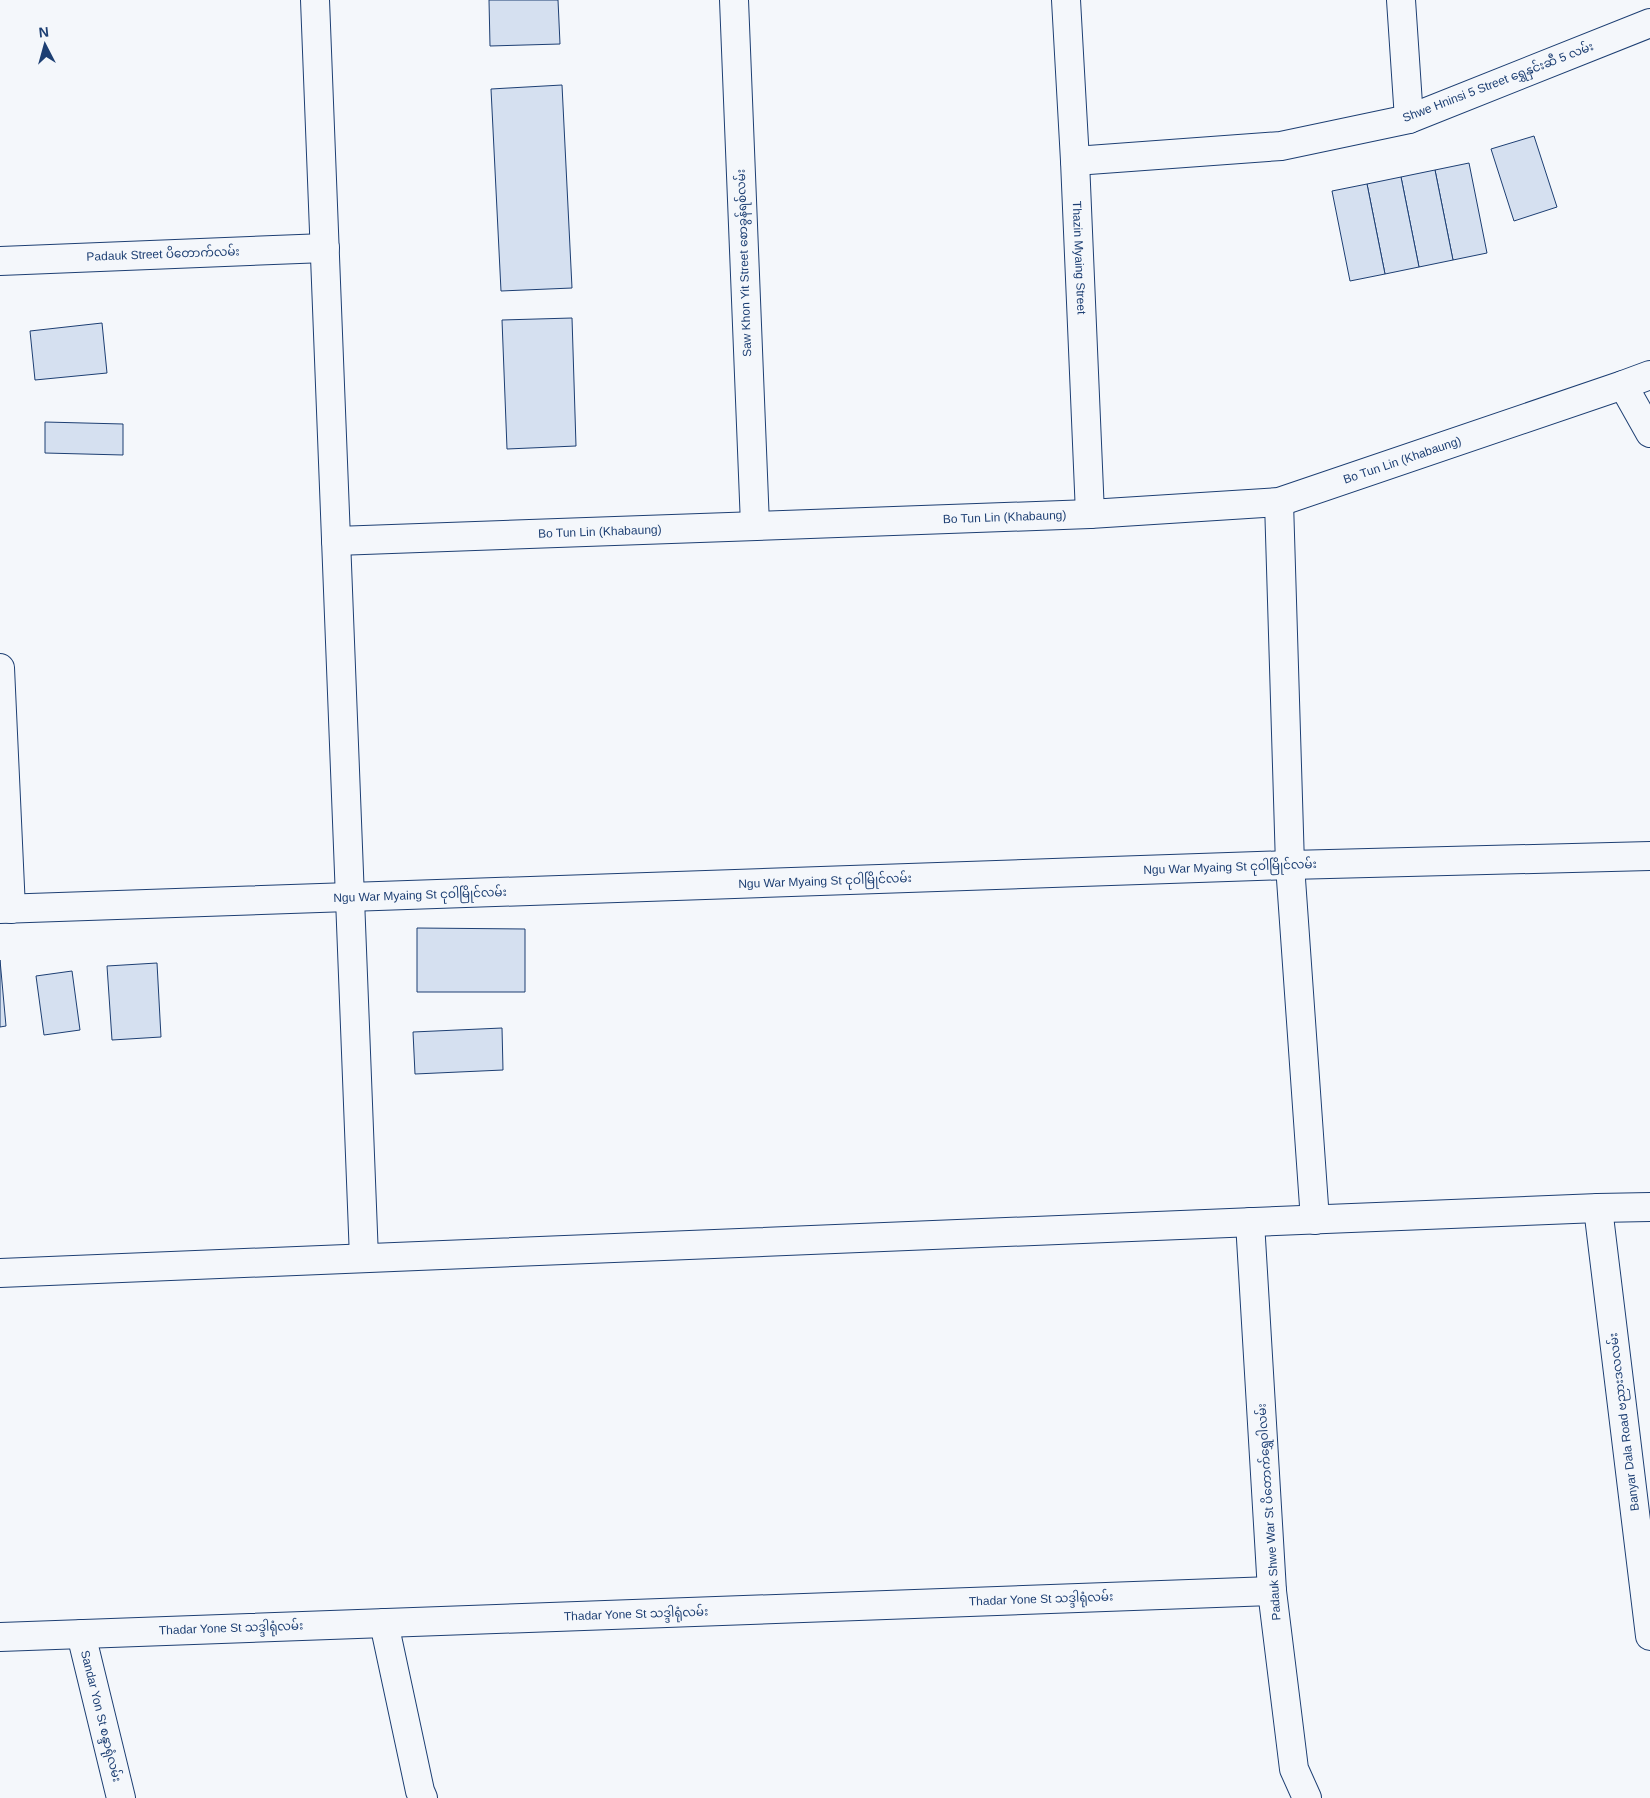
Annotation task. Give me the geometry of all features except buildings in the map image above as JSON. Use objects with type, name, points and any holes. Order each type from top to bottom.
[{"type":"street","points":[[316,0],[364,1258]]},
{"type":"street","name":"Saw Khon Yit Street စောခွန်ရစ်လမ်း","points":[[734,0],[755,525]]},
{"type":"street","name":"Thazin Myaing Street","points":[[1066,0],[1090,514]]},
{"type":"street","points":[[1401,0],[1409,119]]},
{"type":"street","name":"Shwe Hninsi 5 Street ရွှေနှင်းဆီ 5 လမ်း","points":[[1075,161],[1281,146],[1409,119],[1650,23]]},
{"type":"street","name":"Padauk Street ပိတောက်လမ်း","points":[[0,261],[325,248]]},
{"type":"street","name":"Bo Tun Lin (Khabaung)","points":[[336,541],[1090,514],[1279,502],[1650,375]]},
{"type":"street","points":[[1623,385],[1650,433]]},
{"type":"street","points":[[1279,502],[1290,865],[1314,1220]]},
{"type":"street","points":[[0,668],[5,909]]},
{"type":"street","name":"Ngu War Myaing St ငုဝါမြိုင်လမ်း","points":[[5,909],[1290,865],[1650,856]]},
{"type":"street","points":[[0,1274],[1650,1207]]},
{"type":"street","name":"Banyar Dala Road ဗညားဒလလမ်း","points":[[1598,1208],[1650,1636]]},
{"type":"street","name":"Padauk Shwe War St ပိတောက်ရွှေဝါလမ်း","points":[[1250,1222],[1272,1591],[1294,1769],[1307,1798]]},
{"type":"street","name":"Thadar Yone St သဒ္ဒါရုံလမ်း","points":[[0,1636],[1272,1591]]},
{"type":"street","points":[[384,1623],[423,1798]]},
{"type":"street","name":"Sandar Yon St စန္ဒာရုံလမ်း","points":[[81,1634],[121,1798]]}]
